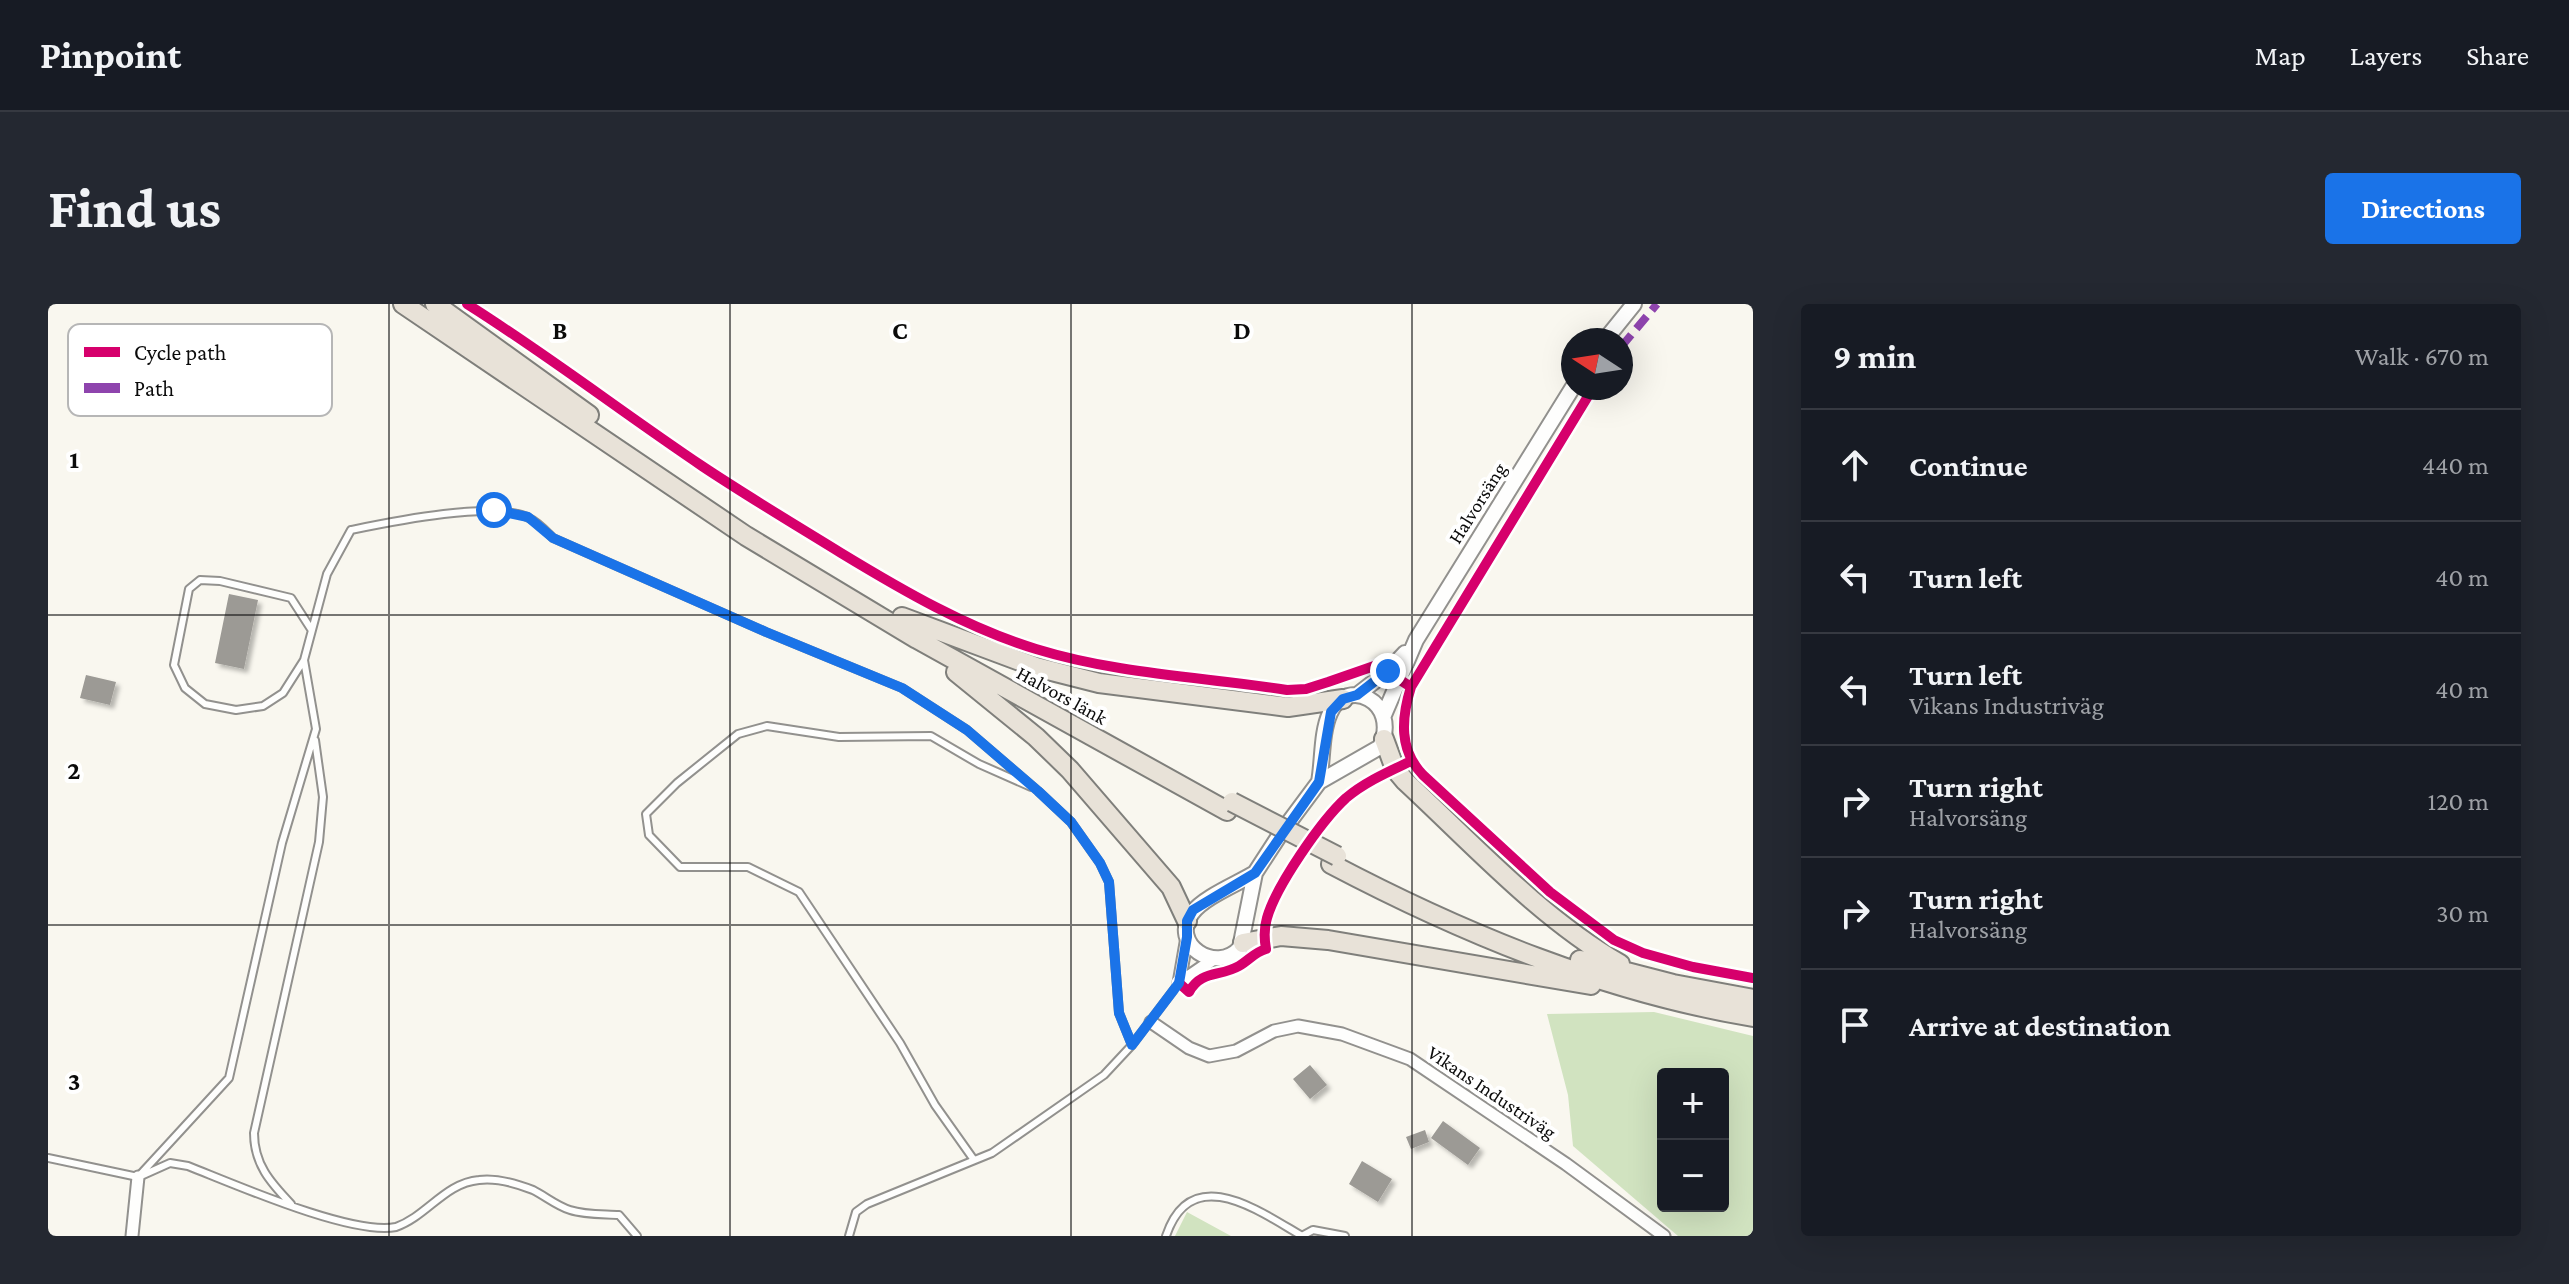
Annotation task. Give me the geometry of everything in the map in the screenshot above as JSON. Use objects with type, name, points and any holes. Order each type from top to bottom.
[{"type":"highway","name":"Halvors länk","points":[[403,304],[746,536],[917,639],[1230,806],[1481,936],[1650,996],[1753,1017]]},
{"type":"highway","name":"Halvors länk","points":[[435,304],[713,501],[902,617],[1230,806]]},
{"type":"highway","points":[[902,617],[1036,667],[1099,683],[1288,707],[1350,697]]},
{"type":"highway","points":[[917,639],[1036,737],[1070,770],[1171,887],[1187,929]]},
{"type":"highway","points":[[1384,739],[1395,769],[1461,833],[1578,937],[1637,974]]},
{"type":"highway","name":"Halvors länk","points":[[1334,860],[1504,933],[1595,965],[1753,999]]},
{"type":"highway","points":[[1243,943],[1281,936],[1328,940],[1650,996]]},
{"type":"street","points":[[1615,328],[1634,304]]},
{"type":"street","name":"Halvorsäng","points":[[1243,943],[1255,873],[1319,782],[1373,752],[1384,739],[1384,715],[1416,640],[1565,400]]},
{"type":"street","name":"Halvorsäng","points":[[1319,782],[1331,712],[1388,671],[1416,640]]},
{"type":"street","points":[[1350,697],[1376,703],[1384,715]]},
{"type":"street","name":"Halvorsäng","points":[[1187,929],[1201,903],[1255,873]]},
{"type":"street","points":[[1187,929],[1196,952],[1214,959]]},
{"type":"street","points":[[1179,983],[1187,929]]},
{"type":"street","points":[[1179,983],[1214,959],[1235,954],[1243,943]]},
{"type":"street","name":"Vikans Industriväg","points":[[1151,1022],[1181,1043],[1209,1056],[1236,1051],[1274,1031],[1298,1026],[1342,1034],[1410,1059],[1566,1164],[1664,1236]]},
{"type":"street","points":[[132,1236],[138,1177]]},
{"type":"lane","points":[[311,629],[291,598],[220,581],[200,580],[189,589],[174,665],[185,688],[205,704],[236,710],[263,706],[283,693],[304,660],[327,574],[351,530],[494,510],[528,517],[553,538],[753,627],[902,688],[967,730],[1038,791],[1071,822],[1100,863],[1109,882],[1119,1013],[1132,1045]]},
{"type":"lane","points":[[293,1207],[261,1169],[254,1151],[254,1133],[319,842],[323,797],[304,660]]},
{"type":"lane","points":[[974,1160],[935,1105],[900,1043],[799,892],[748,867],[680,867],[649,835],[646,814],[677,783],[738,734],[767,726],[839,737],[931,736],[979,764],[1038,791]]},
{"type":"lane","points":[[138,1177],[229,1078],[282,843],[314,735]]},
{"type":"lane","points":[[849,1236],[856,1212],[867,1204],[992,1153],[1104,1075],[1151,1022],[1179,983]]},
{"type":"lane","points":[[48,1158],[138,1177],[170,1163],[188,1166],[333,1222],[382,1230],[398,1226],[418,1215],[460,1184],[480,1179],[499,1181],[531,1189],[570,1210],[619,1215],[637,1236]]},
{"type":"lane","points":[[1166,1236],[1176,1215],[1198,1199],[1210,1195],[1226,1196],[1244,1203],[1302,1236],[1313,1230],[1345,1236]]},
{"type":"green space","points":[[1654,1012],[1753,1036],[1753,1236],[1678,1236],[1573,1146],[1568,1095],[1547,1014]]},
{"type":"green space","points":[[1187,1212],[1231,1236],[1175,1236]]},
{"type":"building","points":[[229,594],[258,600],[244,669],[215,663]]},
{"type":"building","points":[[86,675],[116,682],[110,705],[80,698]]},
{"type":"building","points":[[1310,1065],[1327,1085],[1310,1099],[1293,1079]]},
{"type":"building","points":[[1443,1121],[1480,1148],[1468,1165],[1431,1138]]},
{"type":"building","points":[[1425,1130],[1429,1142],[1411,1149],[1406,1137]]},
{"type":"building","points":[[1362,1161],[1392,1179],[1378,1202],[1349,1184]]},
{"type":"marked path","points":[[1633,333],[1657,304]]},
{"type":"cycle path","points":[[467,304],[753,499],[888,581],[985,630],[1067,657],[1160,674],[1287,690],[1306,689],[1377,665],[1411,687]]},
{"type":"cycle path","points":[[1586,400],[1411,687],[1404,722],[1406,745],[1423,775],[1550,892],[1614,940],[1643,953],[1693,967],[1753,978]]},
{"type":"cycle path","points":[[1179,983],[1189,992],[1199,980],[1239,966],[1266,949],[1265,926],[1272,905],[1289,872],[1324,822],[1353,792],[1411,761]]},
{"type":"route","points":[[494,510],[528,517],[553,538],[828,659],[902,688],[967,730],[1071,822],[1100,863],[1109,882],[1119,1013],[1132,1045],[1179,983],[1187,921],[1193,910],[1255,873],[1319,782],[1327,722],[1335,705],[1373,685],[1388,671]]}]
